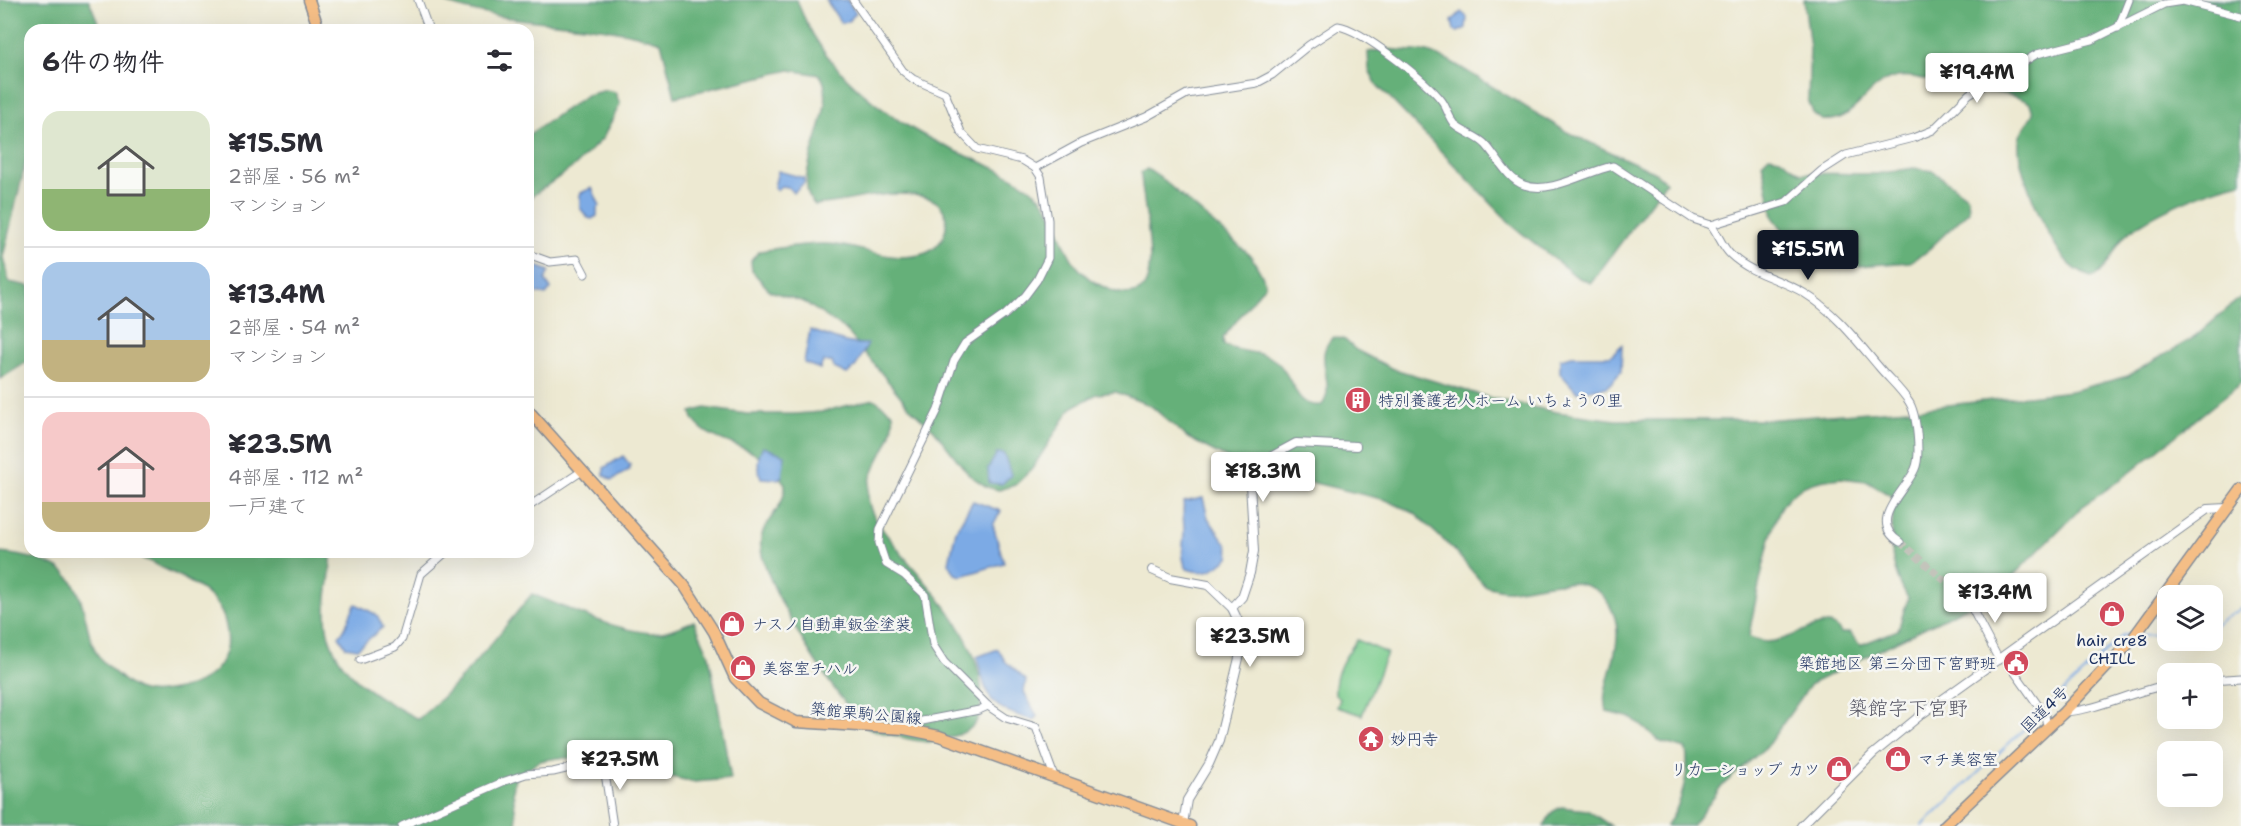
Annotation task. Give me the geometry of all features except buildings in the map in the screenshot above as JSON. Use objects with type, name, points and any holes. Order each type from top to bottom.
[{"type":"main road","points":[[309,0],[317,24]]},
{"type":"main road","name":"築館栗駒公園線","points":[[534,417],[684,585],[714,632],[735,678],[759,703],[796,722],[905,729],[973,746],[1186,825]]},
{"type":"main road","name":"国道4号","points":[[1944,826],[2064,712],[2131,641],[2241,490]]},
{"type":"street","points":[[418,0],[427,24]]},
{"type":"street","points":[[853,0],[903,71],[913,79],[945,93],[961,132],[977,149],[1022,160],[1035,168],[1041,177],[1046,193],[1048,258],[1037,280],[1025,296],[1006,314],[965,344],[954,361],[938,411],[880,529],[879,543],[886,564],[904,575],[925,595],[937,654],[988,706],[1006,718],[1036,727],[1054,776]]},
{"type":"street","points":[[2118,28],[2128,0]]},
{"type":"street","points":[[1035,168],[1081,142],[1146,117],[1187,94],[1257,83],[1272,75],[1309,45],[1338,26],[1359,33],[1424,84],[1442,101],[1455,125],[1485,143],[1515,179],[1524,185],[1554,184],[1613,166],[1693,219],[1711,225],[1786,202],[1838,158],[1933,130],[1969,94],[2037,54],[2073,47],[2118,28],[2164,4],[2183,0],[2220,12],[2241,15]]},
{"type":"street","points":[[1711,225],[1732,256],[1747,266],[1804,293],[1826,309],[1855,336],[1910,402],[1916,419],[1916,467],[1888,509],[1886,519],[1888,529],[1900,542]]},
{"type":"street","points":[[534,256],[550,262],[577,258],[585,274]]},
{"type":"street","points":[[1232,608],[1242,597],[1250,573],[1254,551],[1250,484],[1263,461],[1296,443],[1356,446]]},
{"type":"street","points":[[534,503],[582,471]]},
{"type":"street","points":[[1801,826],[1874,754],[1922,714],[2208,509],[2227,508]]},
{"type":"street","points":[[360,660],[395,646],[402,639],[421,574],[439,558]]},
{"type":"street","points":[[1152,570],[1170,578],[1208,585],[1232,608],[1242,629],[1240,654],[1219,741],[1209,764],[1187,800],[1186,825]]},
{"type":"street","points":[[1968,601],[2002,658],[2040,707],[2045,716],[2047,728]]},
{"type":"street","points":[[2223,679],[2241,678]]},
{"type":"street","points":[[2064,712],[2078,711],[2157,687]]},
{"type":"street","points":[[905,729],[917,722],[979,710],[988,706]]},
{"type":"street","points":[[402,826],[526,774],[553,772],[603,760],[613,826]]},
{"type":"green space","points":[[0,0],[89,0],[99,24],[24,24],[24,169],[3,257],[9,282],[24,285],[24,364],[0,379]]},
{"type":"green space","points":[[438,0],[797,0],[822,48],[858,89],[901,122],[949,148],[1006,174],[1037,194],[1047,205],[1054,218],[1070,257],[1091,280],[1108,289],[1127,294],[1139,291],[1146,283],[1150,255],[1141,173],[1147,169],[1162,179],[1251,256],[1263,277],[1265,285],[1223,338],[1224,345],[1265,356],[1278,363],[1300,398],[1313,405],[1322,405],[1326,397],[1324,352],[1327,344],[1334,337],[1345,340],[1356,350],[1391,368],[1487,397],[1556,412],[1616,420],[1763,420],[1922,408],[2071,391],[2128,376],[2195,337],[2241,297],[2241,383],[2131,472],[2082,507],[2004,585],[1966,607],[1811,684],[1767,746],[1723,785],[1692,826],[1666,826],[1676,810],[1683,789],[1687,768],[1686,749],[1661,742],[1632,718],[1607,712],[1605,693],[1614,657],[1617,631],[1615,618],[1608,602],[1598,591],[1586,585],[1572,583],[1509,590],[1485,586],[1453,549],[1414,513],[1386,500],[1242,466],[1188,438],[1151,406],[1116,392],[1097,394],[1071,408],[1032,469],[1015,485],[999,490],[987,487],[969,475],[934,430],[910,408],[846,330],[804,302],[770,291],[752,271],[751,261],[759,251],[827,244],[888,256],[913,256],[926,253],[934,248],[944,234],[946,217],[937,202],[928,198],[899,194],[815,205],[808,193],[807,178],[825,105],[825,89],[820,75],[790,70],[675,97],[661,42],[606,29],[521,19],[465,9]],"holes":[[[1841,478],[1866,481],[1893,497],[1893,560],[1908,598],[1898,630],[1860,645],[1850,633],[1841,633],[1834,625],[1824,624],[1775,641],[1761,641],[1749,636],[1769,541],[1785,501],[1794,492],[1821,481]]]},
{"type":"green space","points":[[1804,0],[2241,0],[2241,182],[2197,196],[2136,227],[2122,240],[2107,265],[2091,277],[2070,264],[2057,248],[2027,185],[2019,153],[2019,141],[2033,113],[2030,103],[2006,94],[1963,89],[1917,78],[1899,77],[1890,79],[1872,90],[1842,117],[1822,120],[1813,113],[1808,99],[1810,48]]},
{"type":"green space","points":[[1384,49],[1428,52],[1450,61],[1567,132],[1654,172],[1666,182],[1591,283],[1577,277],[1514,227],[1377,85],[1369,70],[1368,52]]},
{"type":"green space","points":[[606,90],[615,92],[620,104],[603,138],[576,165],[534,195],[534,131],[587,95]]},
{"type":"green space","points":[[1769,156],[1780,158],[1801,173],[1876,174],[1914,168],[1933,171],[1968,197],[1969,211],[1925,253],[1910,262],[1859,266],[1817,258],[1786,234],[1773,217],[1762,163]]},
{"type":"green space","points":[[874,399],[893,413],[893,425],[870,482],[868,494],[870,507],[883,530],[929,585],[956,622],[976,661],[980,682],[981,704],[976,722],[963,733],[934,742],[907,739],[867,727],[838,694],[804,643],[775,590],[761,549],[763,531],[781,503],[785,484],[760,457],[717,438],[700,427],[691,412],[705,408],[747,414],[795,414],[821,412]]},
{"type":"green space","points":[[0,553],[43,561],[65,573],[78,592],[90,637],[99,657],[126,683],[144,691],[170,691],[197,683],[213,673],[226,653],[227,630],[216,604],[198,587],[142,558],[331,558],[326,613],[328,633],[334,650],[343,665],[370,690],[418,719],[464,675],[532,594],[615,626],[649,633],[674,629],[694,621],[709,655],[731,779],[694,782],[584,758],[540,761],[515,778],[513,792],[517,826],[0,826]]},
{"type":"green space","points":[[1357,640],[1387,653],[1362,715],[1337,707],[1340,699],[1335,694],[1338,672]]},
{"type":"green space","points":[[1561,807],[1587,810],[1611,826],[1544,826],[1552,812]]},
{"type":"water","points":[[826,0],[847,0],[856,13],[848,22],[841,23]]},
{"type":"water","points":[[1461,12],[1467,17],[1466,28],[1458,32],[1454,31],[1452,21]]},
{"type":"water","points":[[778,171],[804,178],[804,183],[793,193],[788,187],[781,186],[777,190],[774,187]]},
{"type":"water","points":[[592,188],[600,206],[597,208],[597,216],[592,219],[588,218],[580,208],[580,193]]},
{"type":"water","points":[[534,265],[549,271],[545,280],[551,289],[546,295],[535,293]]},
{"type":"water","points":[[810,330],[845,342],[868,344],[856,366],[847,374],[834,368],[832,362],[823,362],[820,369],[804,363]]},
{"type":"water","points":[[1622,345],[1621,372],[1607,387],[1577,392],[1560,373],[1560,359],[1572,356],[1610,356]]},
{"type":"water","points":[[763,447],[785,455],[782,476],[778,479],[761,478],[758,462]]},
{"type":"water","points":[[997,453],[1004,454],[1011,475],[1002,484],[989,483],[988,469]]},
{"type":"water","points":[[623,456],[630,465],[629,470],[612,480],[604,475],[604,468]]},
{"type":"water","points":[[1203,498],[1208,518],[1227,545],[1230,556],[1215,568],[1200,572],[1187,569],[1183,559],[1183,510],[1184,502]]},
{"type":"water","points":[[973,501],[1001,511],[993,525],[1004,563],[962,576],[955,574],[949,563],[956,530]]},
{"type":"water","points":[[356,604],[377,615],[383,627],[357,649],[346,647],[339,636]]},
{"type":"water","points":[[998,649],[1005,661],[1026,680],[1024,692],[1037,716],[1033,720],[998,706],[988,693],[977,657]]},
{"type":"waterway","points":[[2223,620],[2241,608]]},
{"type":"waterway","points":[[2140,635],[2157,634]]},
{"type":"waterway","points":[[1922,826],[2123,635],[2131,635]]},
{"type":"tunnel","points":[[1900,542],[1968,601]]},
{"type":"place","name":"特別養護老人ホーム いちょうの里","points":[[1358,400]]},
{"type":"place","name":"hair cre8 CHILL","points":[[2112,614]]},
{"type":"place","name":"ナスノ自動車鈑金塗装","points":[[732,624]]},
{"type":"place","name":"築館地区 第三分団下宮野班","points":[[2016,663]]},
{"type":"place","name":"美容室チハル","points":[[743,668]]},
{"type":"place","name":"妙円寺","points":[[1371,739]]},
{"type":"place","name":"マチ美容室","points":[[1898,759]]},
{"type":"place","name":"リカーショップ カツ","points":[[1839,769]]},
{"type":"district","name":"築館字下宮野","points":[[1908,708]]}]
